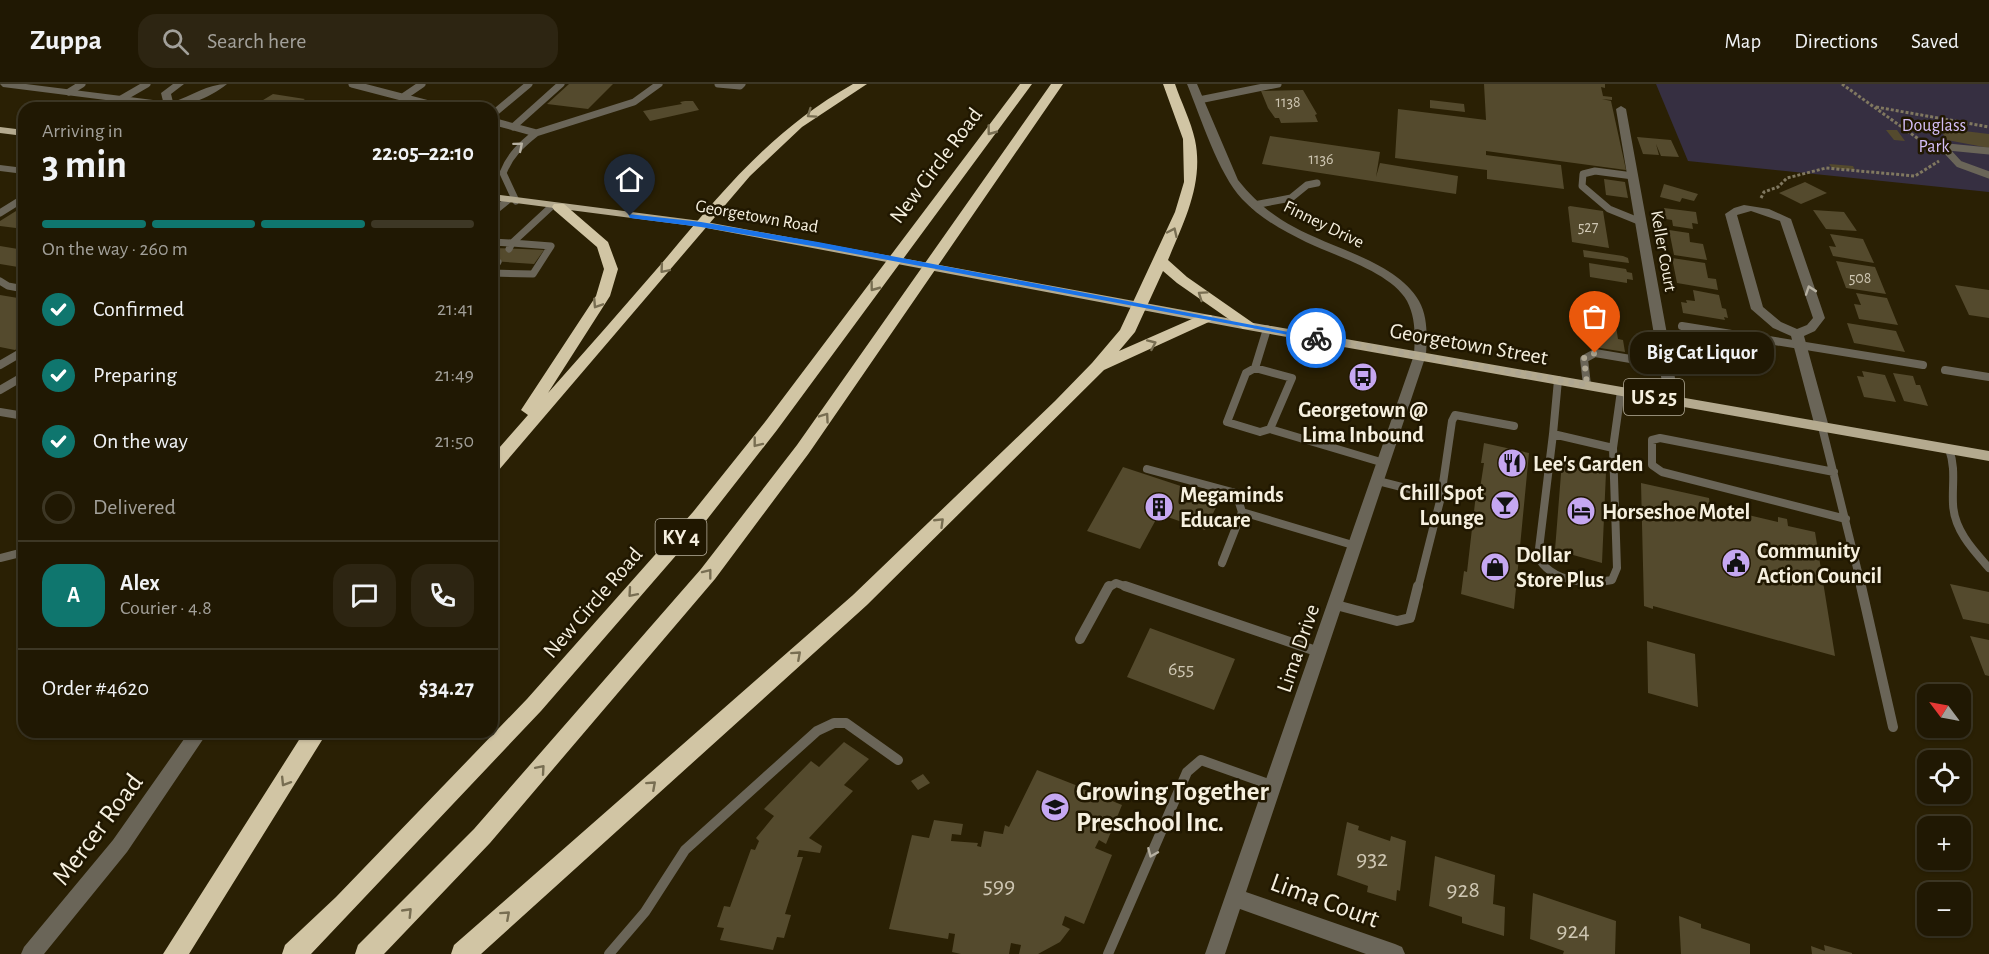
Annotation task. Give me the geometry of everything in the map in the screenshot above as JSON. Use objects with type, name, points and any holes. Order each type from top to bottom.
[{"type":"highway","points":[[498,459],[738,178],[777,141],[808,116],[861,84]]},
{"type":"highway","name":"New Circle Road","points":[[294,954],[344,905],[534,705],[699,517],[771,426],[1026,84]]},
{"type":"highway","name":"KY 4","points":[[367,954],[482,836],[708,574],[802,449],[1058,84]]},
{"type":"highway","points":[[462,954],[860,600],[1098,367],[1127,332],[1142,305],[1182,212],[1190,182],[1191,158],[1184,121],[1169,84]]},
{"type":"highway","points":[[498,457],[603,296],[611,269],[603,244],[555,207]]},
{"type":"highway","points":[[1160,260],[1182,280],[1248,326]]},
{"type":"highway","points":[[1098,367],[1206,318]]},
{"type":"highway","points":[[175,954],[312,738]]},
{"type":"main road","points":[[0,130],[18,132]]},
{"type":"main road","name":"Georgetown Road","points":[[498,198],[701,224],[1014,281]]},
{"type":"main road","name":"Georgetown Street","points":[[1014,281],[1248,326],[1989,456]]},
{"type":"street","points":[[3,84],[138,102]]},
{"type":"street","points":[[166,102],[166,93],[179,84]]},
{"type":"street","points":[[183,102],[222,84]]},
{"type":"street","name":"Finney Drive","points":[[1192,84],[1241,194],[1274,221],[1378,270],[1406,290],[1419,318],[1420,356]]},
{"type":"street","name":"Keller Court","points":[[1621,109],[1672,400]]},
{"type":"street","points":[[0,168],[18,170]]},
{"type":"street","points":[[1799,339],[1819,318],[1785,219],[1755,208],[1743,207],[1731,214],[1757,309],[1799,339],[1822,427]]},
{"type":"street","name":"Lima Drive","points":[[1215,954],[1420,356]]},
{"type":"street","name":"Mercer Road","points":[[31,954],[120,846],[195,738]]},
{"type":"street","name":"Lima Court","points":[[1236,898],[1395,954]]},
{"type":"lane","points":[[69,93],[82,84]]},
{"type":"lane","points":[[121,99],[147,84]]},
{"type":"lane","points":[[352,84],[422,102]]},
{"type":"lane","points":[[375,90],[382,84]]},
{"type":"lane","points":[[403,97],[422,84]]},
{"type":"lane","points":[[498,110],[529,84]]},
{"type":"lane","points":[[513,127],[561,84]]},
{"type":"lane","points":[[498,209],[512,200],[503,173],[509,155],[536,133],[634,102],[659,84]]},
{"type":"lane","points":[[718,84],[740,86],[742,84]]},
{"type":"lane","points":[[1198,100],[1278,84]]},
{"type":"lane","points":[[498,123],[536,133]]},
{"type":"lane","points":[[1989,151],[1948,147],[1946,150],[1951,159],[1966,168],[1989,175]]},
{"type":"lane","points":[[1633,176],[1595,171],[1583,174],[1582,186],[1597,201],[1619,217],[1641,222]]},
{"type":"lane","points":[[1254,205],[1291,198],[1307,185],[1317,183]]},
{"type":"lane","points":[[0,213],[18,202]]},
{"type":"lane","points":[[510,246],[555,207]]},
{"type":"lane","points":[[498,245],[550,246],[533,274],[498,273]]},
{"type":"lane","points":[[505,274],[512,263]]},
{"type":"lane","points":[[0,281],[8,286],[18,288]]},
{"type":"lane","points":[[1682,326],[1799,339],[1923,365]]},
{"type":"lane","points":[[1267,329],[1255,368],[1246,373],[1245,386],[1227,422],[1260,432],[1270,429],[1384,463]]},
{"type":"lane","points":[[1587,385],[1584,358],[1595,353],[1665,365]]},
{"type":"lane","points":[[0,365],[18,354]]},
{"type":"lane","points":[[1255,368],[1292,378],[1270,429]]},
{"type":"lane","points":[[1945,370],[1989,377]]},
{"type":"lane","points":[[0,390],[18,378]]},
{"type":"lane","points":[[1558,380],[1538,557],[1540,565],[1547,569],[1594,584],[1612,580],[1617,568],[1613,448],[1622,391]]},
{"type":"lane","points":[[1272,395],[1283,399]]},
{"type":"lane","points":[[0,412],[18,415]]},
{"type":"lane","points":[[1264,412],[1275,416]]},
{"type":"lane","points":[[1336,606],[1397,621],[1410,618],[1441,497],[1452,421],[1455,416],[1464,415],[1514,426]]},
{"type":"lane","points":[[1822,427],[1846,519],[1893,727]]},
{"type":"lane","points":[[1553,434],[1613,448]]},
{"type":"lane","points":[[1834,472],[1660,438],[1652,440],[1652,465],[1662,472],[1846,519]]},
{"type":"lane","points":[[1949,449],[1956,466],[1954,515],[1972,549],[1989,568]]},
{"type":"lane","points":[[1147,469],[1236,494],[1242,512],[1222,563]]},
{"type":"lane","points":[[1378,481],[1441,497]]},
{"type":"lane","points":[[1242,512],[1356,546]]},
{"type":"lane","points":[[0,558],[18,554]]},
{"type":"lane","points":[[1080,639],[1109,586],[1116,583],[1319,652]]},
{"type":"lane","points":[[609,954],[645,912],[685,850],[817,731],[834,723],[846,723],[898,760]]},
{"type":"lane","points":[[1108,954],[1187,772],[1201,760],[1274,786]]},
{"type":"path","points":[[1842,84],[1934,151]]},
{"type":"path","points":[[1872,106],[1989,127]]},
{"type":"path","points":[[1755,208],[1764,192],[1779,187],[1787,178],[1796,175],[1826,168],[1915,176],[1940,160],[1940,157]]},
{"type":"green space","name":"Douglass Park","points":[[1656,84],[1989,84],[1989,192],[1688,161]]},
{"type":"building","points":[[569,84],[613,84],[588,109],[547,104]]},
{"type":"building","points":[[1484,84],[1605,84],[1605,88],[1601,87],[1603,96],[1612,97],[1612,100],[1602,99],[1611,101],[1626,170],[1486,151],[1486,155],[1561,165],[1564,189],[1487,179],[1487,170],[1395,158],[1398,109],[1486,120]]},
{"type":"building","points":[[1303,90],[1317,114],[1315,115],[1318,122],[1281,123],[1268,108],[1261,91]]},
{"type":"building","points":[[273,94],[305,99],[300,102],[260,102]]},
{"type":"building","points":[[1430,100],[1464,104],[1465,112],[1430,108]]},
{"type":"building","points":[[693,101],[699,110],[650,121],[643,111],[682,104],[680,102]]},
{"type":"building","points":[[1939,128],[1989,134],[1989,148],[1947,140]]},
{"type":"building","points":[[1886,130],[1897,130],[1905,141],[1894,140]]},
{"type":"building","points":[[1270,136],[1380,152],[1376,177],[1380,163],[1458,176],[1456,194],[1262,164]]},
{"type":"building","points":[[1637,137],[1671,140],[1679,157],[1661,156],[1656,144],[1659,155],[1643,154]]},
{"type":"building","points":[[1829,164],[1853,166],[1855,170],[1832,168]]},
{"type":"building","points":[[1604,179],[1625,182],[1628,198],[1606,195]]},
{"type":"building","points":[[1805,182],[1827,193],[1801,204],[1779,193]]},
{"type":"building","points":[[1664,184],[1698,194],[1694,201],[1682,198],[1680,202],[1660,197]]},
{"type":"building","points":[[1568,207],[1603,211],[1609,248],[1572,242]]},
{"type":"building","points":[[1664,208],[1696,212],[1698,224],[1692,223],[1693,229],[1673,226],[1672,220],[1666,219]]},
{"type":"building","points":[[18,210],[18,228],[0,226],[0,221]]},
{"type":"building","points":[[1813,210],[1844,212],[1857,231],[1826,229]]},
{"type":"building","points":[[1669,230],[1689,233],[1690,242],[1703,244],[1707,260],[1674,255]]},
{"type":"building","points":[[1830,234],[1863,239],[1874,263],[1833,256],[1829,246],[1836,247]]},
{"type":"building","points":[[0,246],[18,249],[18,267],[0,264]]},
{"type":"building","points":[[498,248],[544,250],[534,264],[498,261]]},
{"type":"building","points":[[1583,250],[1623,256],[1628,258],[1629,263],[1584,257]]},
{"type":"building","points":[[1672,258],[1705,263],[1708,278],[1716,279],[1718,290],[1677,283]]},
{"type":"building","points":[[1836,261],[1875,267],[1886,294],[1846,288]]},
{"type":"building","points":[[1589,263],[1626,269],[1627,272],[1632,273],[1633,280],[1627,279],[1627,283],[1590,277]]},
{"type":"building","points":[[1955,285],[1989,290],[1989,318],[1969,315]]},
{"type":"building","points":[[1693,290],[1719,295],[1722,308],[1726,309],[1728,318],[1724,317],[1725,320],[1683,313],[1681,302],[1695,301]]},
{"type":"building","points":[[1856,293],[1887,298],[1898,325],[1859,319],[1854,304],[1861,305]]},
{"type":"building","points":[[0,295],[18,298],[18,348],[15,350],[0,347]]},
{"type":"building","points":[[1589,310],[1614,314],[1618,339],[1623,340],[1625,352],[1588,346],[1587,335],[1583,335],[1581,323],[1591,325]]},
{"type":"building","points":[[1847,323],[1896,331],[1905,352],[1854,343]]},
{"type":"building","points":[[1691,338],[1721,343],[1723,354],[1714,353],[1715,361],[1694,357]]},
{"type":"building","points":[[1728,345],[1764,355],[1768,368],[1755,365],[1756,369],[1732,365]]},
{"type":"building","points":[[1862,371],[1885,375],[1896,402],[1864,397],[1857,376],[1864,377]]},
{"type":"building","points":[[1893,373],[1913,376],[1916,385],[1920,385],[1928,406],[1904,401]]},
{"type":"building","points":[[1484,443],[1529,453],[1514,609],[1461,594],[1464,571],[1467,572],[1476,494],[1479,495],[1484,463],[1481,463]]},
{"type":"building","name":"Horseshoe Motel","points":[[1562,461],[1606,472],[1602,563],[1555,550]]},
{"type":"building","name":"Megaminds Educare","points":[[1123,467],[1220,499],[1205,530],[1159,514],[1140,549],[1087,531]]},
{"type":"building","points":[[1641,483],[1709,498],[1710,506],[1778,522],[1778,517],[1787,519],[1788,526],[1815,532],[1835,656],[1653,606],[1653,609],[1644,606]]},
{"type":"building","points":[[1950,584],[1989,592],[1989,624],[1963,619]]},
{"type":"building","points":[[1150,628],[1235,659],[1214,710],[1127,677]]},
{"type":"building","points":[[1970,636],[1989,640],[1989,676],[1985,675]]},
{"type":"building","points":[[1647,641],[1695,654],[1698,707],[1648,693]]},
{"type":"building","points":[[844,742],[869,759],[844,785],[853,791],[809,838],[822,846],[820,853],[799,850],[797,857],[803,857],[785,914],[791,915],[784,938],[777,937],[773,950],[720,940],[724,928],[717,927],[724,906],[730,907],[751,849],[755,850],[759,841],[756,838],[774,816],[764,809],[811,761],[819,767]]},
{"type":"building","points":[[1037,770],[1078,786],[1080,782],[1086,784],[1083,789],[1122,805],[1106,844],[1099,840],[1095,848],[1112,855],[1084,924],[1065,916],[1062,925],[1070,929],[1060,942],[1038,954],[1019,954],[1021,945],[1011,943],[1009,954],[961,954],[952,952],[955,934],[949,933],[948,939],[889,929],[912,835],[929,838],[934,820],[963,824],[961,835],[952,834],[951,841],[978,843],[977,846],[981,847],[984,831],[1003,834],[1005,825],[1009,827]]},
{"type":"building","points":[[923,774],[930,783],[918,790],[911,781]]},
{"type":"building","points":[[1347,822],[1359,826],[1358,830],[1390,841],[1391,836],[1406,841],[1400,891],[1397,890],[1396,901],[1367,892],[1368,886],[1337,875]]},
{"type":"building","points":[[1435,856],[1495,875],[1493,904],[1505,907],[1504,936],[1462,923],[1462,917],[1429,906]]},
{"type":"building","points":[[1533,893],[1616,921],[1615,954],[1563,954],[1564,951],[1530,939]]},
{"type":"building","points":[[1679,916],[1701,924],[1701,928],[1750,944],[1750,954],[1681,954]]},
{"type":"building","points":[[1824,945],[1852,954],[1812,954],[1811,946],[1825,951]]},
{"type":"way so far","points":[[1316,338],[1587,385],[1584,358],[1595,353]]},
{"type":"place","name":"Big Cat Liquor","points":[[1595,353]]},
{"type":"place","name":"Georgetown @ Lima Inbound","points":[[1363,377]]},
{"type":"place","name":"Lee's Garden","points":[[1512,463]]},
{"type":"place","name":"Chill Spot Lounge","points":[[1505,505]]},
{"type":"place","name":"Megaminds Educare","points":[[1159,507]]},
{"type":"place","name":"Horseshoe Motel","points":[[1581,511]]},
{"type":"place","name":"Community Action Council","points":[[1736,563]]},
{"type":"place","name":"Dollar Store Plus","points":[[1495,567]]},
{"type":"place","name":"Growing Together Preschool Inc.","points":[[1055,807]]},
{"type":"route","points":[[630,216],[701,224],[1316,338]]}]
